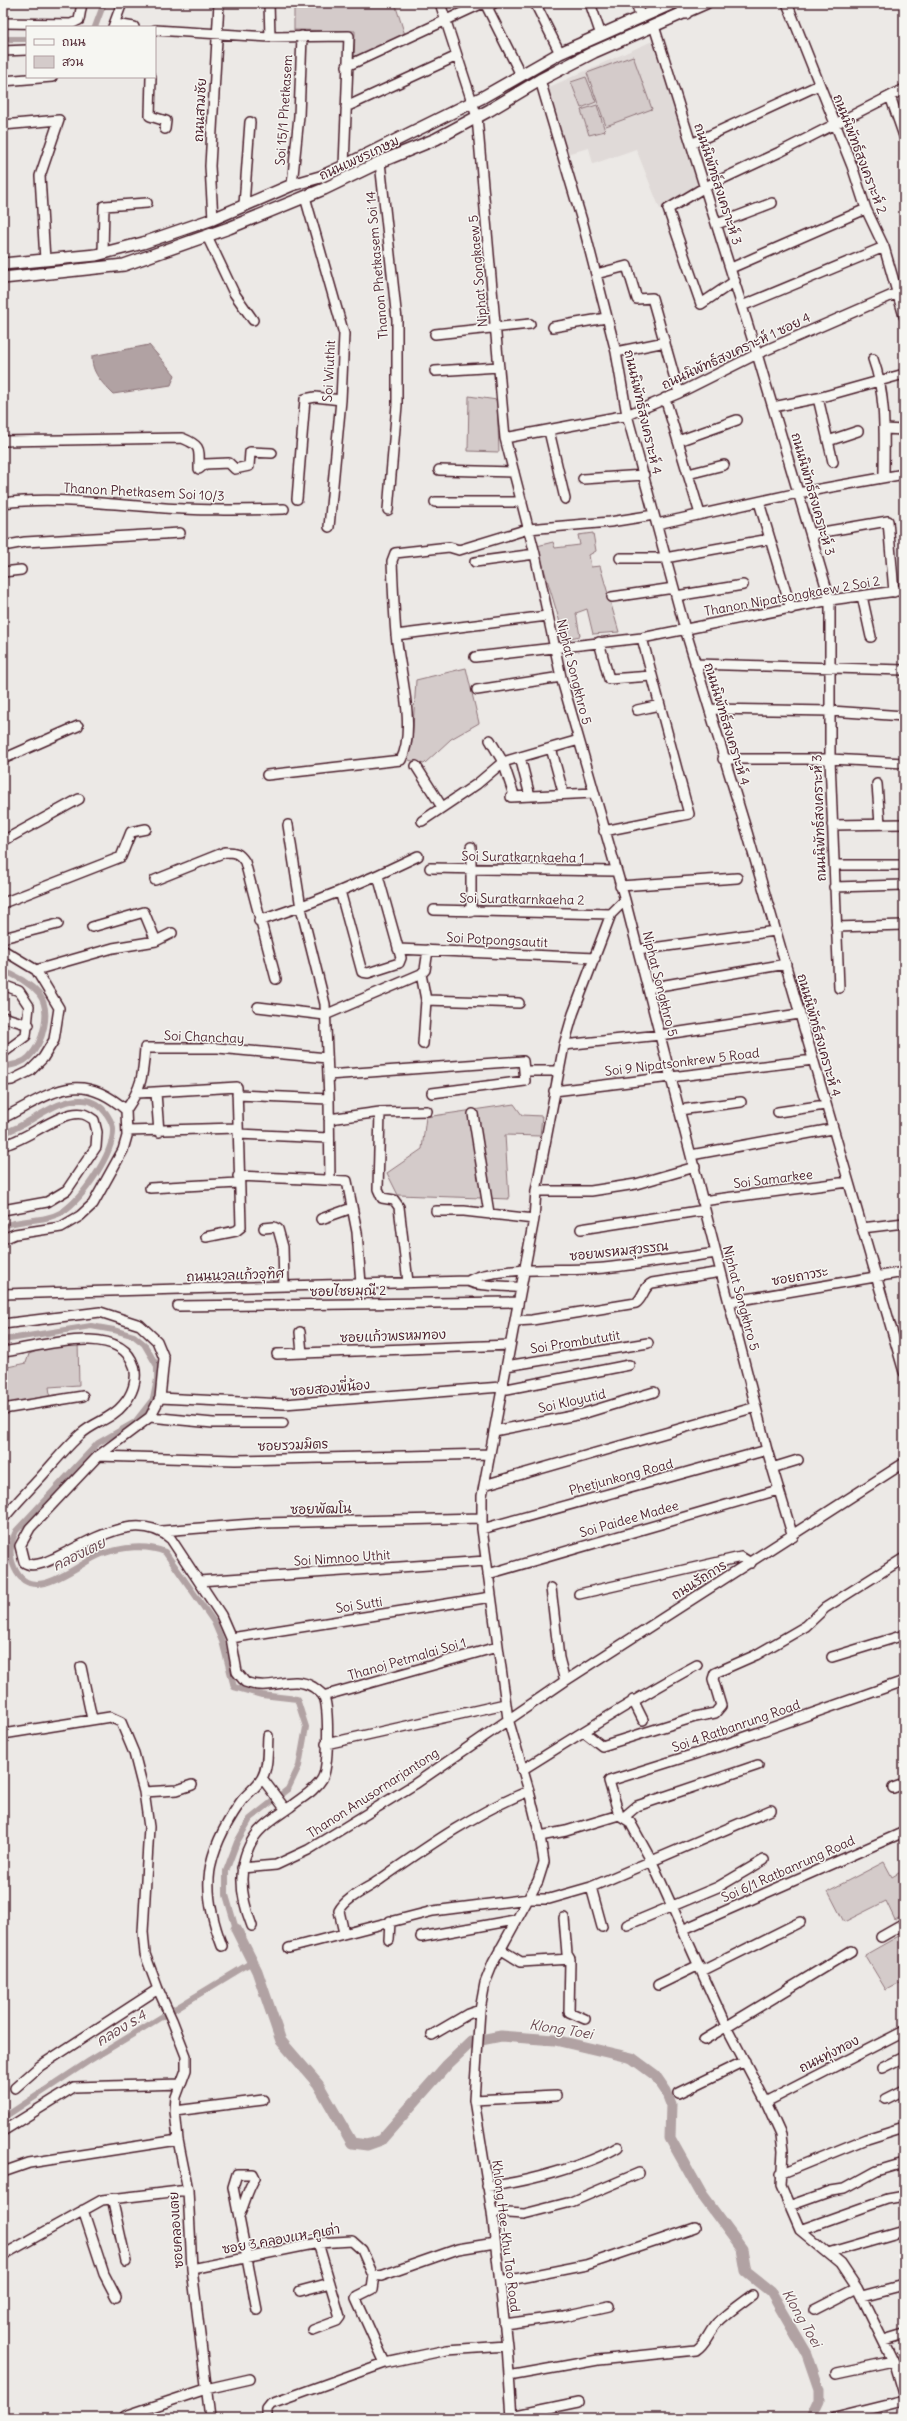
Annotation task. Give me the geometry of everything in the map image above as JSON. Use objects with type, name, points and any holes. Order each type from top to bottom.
[{"type":"main road","name":"ถนนเพชรเกษม","points":[[3,264],[103,253],[143,243],[213,219],[292,185],[320,177],[344,166],[472,103],[560,53],[673,3]]},
{"type":"main road","name":"ถนนเพชรเกษม","points":[[3,278],[124,265],[207,236],[305,197],[380,162],[436,139],[478,117],[540,80],[594,52],[654,26],[683,8],[706,3]]},
{"type":"main road","points":[[213,219],[218,231]]},
{"type":"street","points":[[3,23],[71,24],[79,20],[82,3]]},
{"type":"street","points":[[114,26],[122,3]]},
{"type":"street","name":"ถนนสามชัย","points":[[213,219],[210,166],[219,3]]},
{"type":"street","points":[[269,3],[270,37]]},
{"type":"street","name":"Niphat Songkaew 5","points":[[440,3],[472,103],[478,117],[506,438]]},
{"type":"street","points":[[347,66],[483,3]]},
{"type":"street","points":[[494,3],[487,7],[521,75]]},
{"type":"street","points":[[535,3],[560,53]]},
{"type":"street","points":[[590,3],[600,35]]},
{"type":"street","points":[[636,3],[641,18]]},
{"type":"street","name":"ถนนนิพัทธ์สงเคราะห์ 2","points":[[787,3],[866,209],[884,247],[900,291],[904,316]]},
{"type":"street","name":"ถนนนิพัทธ์สงเคราะห์ 3","points":[[654,26],[735,281],[830,600],[830,759],[839,988]]},
{"type":"street","points":[[156,30],[217,35],[270,37],[348,36],[344,166]]},
{"type":"street","name":"Soi 15/1 Phetkasem","points":[[292,185],[299,116],[302,36]]},
{"type":"street","points":[[3,51],[26,50]]},
{"type":"street","points":[[346,107],[457,56]]},
{"type":"street","points":[[3,81],[40,78]]},
{"type":"street","points":[[151,78],[150,116],[166,122],[165,129]]},
{"type":"street","name":"ถนนนิพัทธ์สงเคราะห์ 4","points":[[540,80],[596,274],[606,318],[616,352],[628,415],[684,629],[710,709],[723,759],[786,964],[799,1014],[875,1276],[900,1341],[904,1372]]},
{"type":"street","points":[[691,144],[819,85]]},
{"type":"street","points":[[735,281],[701,304],[668,209],[705,187],[834,125],[904,89]]},
{"type":"street","points":[[890,96],[904,136]]},
{"type":"street","points":[[3,125],[59,120],[40,176],[45,260]]},
{"type":"street","points":[[244,205],[250,122]]},
{"type":"street","name":"Thanon Phetkasem Soi 14","points":[[380,162],[397,320],[397,405],[388,510]]},
{"type":"street","name":"Soi Wiuthit","points":[[305,197],[344,334],[341,400],[329,527]]},
{"type":"street","points":[[103,253],[104,206],[147,203]]},
{"type":"street","points":[[716,224],[772,203]]},
{"type":"street","points":[[730,268],[866,209]]},
{"type":"street","points":[[207,236],[234,293],[253,320]]},
{"type":"street","points":[[742,306],[884,247]]},
{"type":"street","points":[[596,274],[628,266],[637,299],[652,298],[679,393]]},
{"type":"street","name":"ถนนนิพัทธ์สงเคราะห์ 1 ซอย 4","points":[[506,438],[628,415],[679,393],[757,354],[900,291]]},
{"type":"street","points":[[553,327],[606,318]]},
{"type":"street","points":[[435,334],[496,329],[530,324]]},
{"type":"street","points":[[616,352],[665,342]]},
{"type":"street","points":[[874,359],[881,380],[885,429],[884,477]]},
{"type":"street","points":[[435,371],[499,367]]},
{"type":"street","points":[[773,407],[818,398],[904,374]]},
{"type":"street","points":[[297,499],[305,399],[315,396],[341,400]]},
{"type":"street","points":[[665,398],[700,514]]},
{"type":"street","points":[[818,398],[833,462]]},
{"type":"street","points":[[678,441],[737,420]]},
{"type":"street","points":[[885,429],[904,430]]},
{"type":"street","points":[[549,431],[565,499]]},
{"type":"street","points":[[828,441],[858,431]]},
{"type":"street","points":[[3,441],[182,438],[196,443],[199,448],[200,469],[205,464],[229,463],[235,469],[249,466],[250,452],[272,453]]},
{"type":"street","name":"Niphat Songkhro 5","points":[[506,438],[535,554],[561,677],[615,871],[625,900],[767,1450],[793,1536]]},
{"type":"street","points":[[688,474],[724,465]]},
{"type":"street","points":[[439,470],[514,472]]},
{"type":"street","points":[[657,524],[798,493],[904,474]]},
{"type":"street","points":[[583,479],[644,475]]},
{"type":"street","name":"Thanon Phetkasem Soi 10/3","points":[[3,503],[24,500],[72,501],[200,510],[284,509]]},
{"type":"street","points":[[435,502],[522,502]]},
{"type":"street","points":[[759,502],[791,609]]},
{"type":"street","points":[[267,775],[401,760],[407,743],[406,702],[396,635],[392,561],[395,553],[449,547],[465,549],[528,529],[610,522],[654,515]]},
{"type":"street","points":[[811,534],[888,521],[894,592]]},
{"type":"street","points":[[3,546],[25,542],[180,533]]},
{"type":"street","points":[[620,558],[666,558],[770,539]]},
{"type":"street","points":[[475,562],[535,554]]},
{"type":"street","points":[[3,572],[21,570]]},
{"type":"street","points":[[612,597],[743,585]]},
{"type":"street","name":"Thanon Nipatsongkaew 2 Soi 2","points":[[475,657],[642,638],[830,600],[904,590]]},
{"type":"street","points":[[862,596],[871,637]]},
{"type":"street","points":[[396,635],[547,616]]},
{"type":"street","points":[[604,831],[689,814],[642,638]]},
{"type":"street","points":[[599,642],[609,679],[652,676]]},
{"type":"street","points":[[695,664],[904,670]]},
{"type":"street","points":[[477,690],[561,677]]},
{"type":"street","points":[[638,710],[660,705]]},
{"type":"street","points":[[710,709],[831,711],[904,716]]},
{"type":"street","points":[[3,759],[78,726]]},
{"type":"street","points":[[490,740],[503,762],[512,794],[530,796],[594,793]]},
{"type":"street","points":[[422,821],[503,762],[579,740]]},
{"type":"street","points":[[551,748],[562,788]]},
{"type":"street","points":[[520,758],[530,796]]},
{"type":"street","points":[[723,759],[830,759],[904,763]]},
{"type":"street","points":[[416,766],[442,807]]},
{"type":"street","points":[[877,784],[880,824]]},
{"type":"street","points":[[3,841],[79,799]]},
{"type":"street","points":[[832,825],[904,824]]},
{"type":"street","points":[[288,825],[301,908],[325,1004],[329,1100],[330,1181]]},
{"type":"street","points":[[3,903],[121,858],[132,832],[146,829]]},
{"type":"street","points":[[471,847],[471,912]]},
{"type":"street","points":[[155,880],[210,857],[225,852],[235,852],[245,862],[259,921],[276,979]]},
{"type":"street","points":[[259,921],[301,908],[340,890],[378,876],[418,856]]},
{"type":"street","points":[[835,865],[904,865]]},
{"type":"street","name":"Soi Suratkarnkaeha 1","points":[[430,868],[615,871]]},
{"type":"street","points":[[340,890],[362,972],[368,973],[399,963],[401,958],[378,876]]},
{"type":"street","points":[[620,886],[737,878]]},
{"type":"street","points":[[834,887],[904,884]]},
{"type":"street","points":[[611,914],[625,900]]},
{"type":"street","name":"Soi Suratkarnkaeha 2","points":[[434,910],[611,914]]},
{"type":"street","points":[[92,928],[144,912],[156,941]]},
{"type":"street","name":"Khlong Hae-Khu Tao Road","points":[[512,2417],[507,2346],[492,2212],[474,2100],[480,2010],[485,1983],[515,1920],[529,1899],[538,1880],[544,1862],[530,1791],[522,1770],[505,1704],[482,1529],[484,1485],[501,1387],[534,1219],[536,1191],[554,1091],[560,1071],[564,1045],[573,1014],[611,914]]},
{"type":"street","points":[[3,938],[58,924]]},
{"type":"street","points":[[836,928],[904,925]]},
{"type":"street","points":[[638,950],[744,934],[775,931]]},
{"type":"street","points":[[36,970],[112,948],[156,941],[172,933]]},
{"type":"street","name":"Soi Potpongsautit","points":[[398,949],[595,958]]},
{"type":"street","points":[[3,950],[36,970],[59,1008],[54,1040],[43,1058],[30,1071],[12,1080],[3,1081]]},
{"type":"street","points":[[258,1007],[325,1015],[421,974],[425,970],[428,950]]},
{"type":"street","points":[[648,988],[786,964]]},
{"type":"street","points":[[421,974],[426,1000],[423,1044]]},
{"type":"street","points":[[3,985],[19,991],[29,1006],[29,1025],[26,1036],[3,1053]]},
{"type":"street","points":[[426,1000],[518,1003]]},
{"type":"street","points":[[564,1045],[660,1035],[799,1014]]},
{"type":"street","points":[[3,1017],[29,1025]]},
{"type":"street","name":"Soi Chanchay","points":[[126,1110],[138,1093],[143,1079],[145,1048],[218,1048],[327,1058]]},
{"type":"street","name":"Soi 9 Nipatsonkrew 5 Road","points":[[554,1091],[813,1060]]},
{"type":"street","points":[[328,1075],[523,1061],[525,1081],[432,1093]]},
{"type":"street","points":[[524,1071],[560,1071]]},
{"type":"street","points":[[3,1118],[53,1093],[75,1086],[94,1089],[115,1100],[126,1110],[127,1131],[123,1150],[93,1204],[80,1216],[61,1227],[15,1234],[3,1239]]},
{"type":"street","points":[[138,1093],[237,1091],[329,1100]]},
{"type":"street","points":[[206,1237],[236,1231],[241,1227],[238,1179],[237,1091]]},
{"type":"street","points":[[156,1093],[158,1132]]},
{"type":"street","points":[[679,1110],[741,1102]]},
{"type":"street","points":[[778,1112],[825,1105]]},
{"type":"street","points":[[329,1119],[380,1112],[426,1111]]},
{"type":"street","points":[[380,1112],[378,1189],[382,1198],[394,1200],[399,1207],[408,1282]]},
{"type":"street","points":[[3,1145],[27,1136],[69,1115],[82,1114],[94,1120],[97,1132],[96,1147],[67,1190],[47,1202],[3,1210]]},
{"type":"street","points":[[473,1114],[488,1214]]},
{"type":"street","points":[[691,1155],[832,1129]]},
{"type":"street","points":[[127,1131],[238,1131],[329,1138]]},
{"type":"street","points":[[536,1191],[591,1191],[636,1184],[694,1166]]},
{"type":"street","points":[[150,1188],[238,1179],[347,1181],[359,1251],[361,1284]]},
{"type":"street","name":"Soi Samarkee","points":[[702,1201],[848,1182]]},
{"type":"street","points":[[321,1219],[352,1208]]},
{"type":"street","points":[[582,1229],[705,1210]]},
{"type":"street","points":[[436,1211],[464,1211],[534,1219]]},
{"type":"street","points":[[862,1228],[904,1223]]},
{"type":"street","points":[[264,1228],[274,1227],[278,1229],[283,1247],[284,1286]]},
{"type":"street","name":"ซอยพรหมสุวรรณ","points":[[524,1271],[603,1268],[716,1253]]},
{"type":"street","name":"ถนนนวลแก้วอุทิศ","points":[[3,1294],[468,1281],[477,1276],[524,1271]]},
{"type":"street","points":[[515,1321],[532,1320],[636,1303],[644,1296],[647,1287],[652,1283],[721,1272]]},
{"type":"street","name":"ซอยถาวระ","points":[[729,1302],[904,1272]]},
{"type":"street","name":"ถนนนวลแก้วอุทิศ","points":[[468,1281],[475,1285],[505,1285],[521,1288]]},
{"type":"street","name":"ซอยไชยมุณี 2","points":[[178,1306],[518,1302]]},
{"type":"street","points":[[3,1324],[100,1312],[140,1325],[157,1341],[164,1358],[160,1398],[150,1417],[98,1456]]},
{"type":"street","points":[[300,1332],[302,1353]]},
{"type":"street","points":[[3,1352],[77,1339],[96,1340],[115,1346],[127,1353],[133,1363],[136,1375],[132,1392],[123,1405],[74,1440],[3,1520]]},
{"type":"street","name":"Soi Prombututit","points":[[506,1366],[648,1343]]},
{"type":"street","name":"ซอยแก้วพรหมทอง","points":[[277,1354],[510,1345]]},
{"type":"street","name":"ซอยสองพี่น้อง","points":[[160,1398],[284,1404],[501,1387],[507,1389],[629,1365]]},
{"type":"street","name":"Soi Kloyutid","points":[[494,1431],[582,1414],[654,1392]]},
{"type":"street","points":[[3,1409],[83,1396]]},
{"type":"street","points":[[484,1485],[756,1407]]},
{"type":"street","points":[[150,1417],[213,1423],[283,1423]]},
{"type":"street","name":"Phetjunkong Road","points":[[482,1529],[767,1450]]},
{"type":"street","name":"ซอยรวมมิตร","points":[[98,1456],[235,1460],[489,1454]]},
{"type":"street","name":"ซอยพัฒโน","points":[[98,1456],[23,1537],[20,1551],[24,1562],[31,1566],[42,1565],[92,1538],[128,1528],[144,1528],[162,1531],[263,1523],[482,1518]]},
{"type":"street","points":[[772,1468],[798,1460]]},
{"type":"street","name":"ถนนรัถการ","points":[[508,1719],[565,1681],[752,1563],[904,1463]]},
{"type":"street","name":"Soi Paidee Madee","points":[[488,1574],[778,1490]]},
{"type":"street","points":[[162,1531],[171,1539],[221,1615],[231,1638],[237,1672],[245,1682],[269,1686],[296,1681],[312,1687],[324,1696],[326,1712],[326,1744],[325,1768],[322,1779],[312,1790],[284,1808],[256,1835],[245,1856],[242,1868],[241,1886],[244,1905],[252,1926]]},
{"type":"street","points":[[579,1594],[741,1557],[752,1563]]},
{"type":"street","points":[[584,1732],[602,1746],[695,1717],[715,1714],[721,1706],[713,1674],[756,1656],[806,1626],[826,1608],[904,1558]]},
{"type":"street","name":"Soi Nimnoo Uthit","points":[[199,1581],[486,1561]]},
{"type":"street","points":[[551,1588],[559,1658],[565,1681]]},
{"type":"street","name":"Soi Sutti","points":[[231,1638],[491,1597]]},
{"type":"street","points":[[832,1657],[904,1635]]},
{"type":"street","name":"Thanoj Petmalai Soi 1","points":[[324,1696],[497,1647]]},
{"type":"street","points":[[522,1770],[633,1700],[697,1665]]},
{"type":"street","points":[[81,1667],[92,1719]]},
{"type":"street","name":"Soi 4 Ratbanrung Road","points":[[622,1816],[609,1781],[717,1747],[904,1681]]},
{"type":"street","points":[[633,1700],[643,1720]]},
{"type":"street","points":[[326,1744],[505,1704]]},
{"type":"street","name":"ซอยคลองเตย","points":[[3,1734],[110,1717],[121,1722],[134,1753],[144,1792],[149,1827],[143,1932],[145,1954],[186,2056],[186,2070],[176,2097],[175,2111],[178,2140],[188,2190],[192,2269],[210,2418]]},
{"type":"street","name":"Thanon Anusornarjantong","points":[[242,1868],[276,1865],[308,1850],[415,1784],[508,1719]]},
{"type":"street","points":[[268,1736],[265,1781],[284,1808]]},
{"type":"street","points":[[540,1836],[566,1831],[622,1816],[637,1806],[758,1765]]},
{"type":"street","points":[[222,1946],[214,1924],[210,1904],[209,1868],[216,1846],[231,1816],[241,1801],[265,1781]]},
{"type":"street","points":[[893,1788],[904,1784]]},
{"type":"street","points":[[144,1792],[177,1790],[192,1785]]},
{"type":"street","points":[[344,1933],[340,1911],[355,1896],[440,1839],[505,1801],[530,1791]]},
{"type":"street","points":[[289,1948],[432,1911],[529,1899],[549,1899],[591,1887],[771,1810]]},
{"type":"street","points":[[622,1816],[630,1822],[652,1862],[726,2026],[766,2102],[781,2135],[783,2151],[780,2174],[781,2186],[800,2230],[841,2264],[859,2292],[884,2340],[904,2394]]},
{"type":"street","name":"Soi 6/1 Ratbanrung Road","points":[[682,1930],[904,1832]]},
{"type":"street","points":[[627,1925],[718,1887],[764,1860]]},
{"type":"street","points":[[591,1887],[602,1928]]},
{"type":"street","points":[[564,1918],[567,1954],[570,1959],[569,2012],[585,2019]]},
{"type":"street","points":[[421,1937],[515,1920]]},
{"type":"street","points":[[389,1940],[390,1921]]},
{"type":"street","points":[[658,1985],[701,1968],[800,1922]]},
{"type":"street","points":[[881,1936],[904,1924]]},
{"type":"street","points":[[500,1949],[521,1962],[570,1959]]},
{"type":"street","points":[[704,2040],[851,1951]]},
{"type":"street","points":[[15,2088],[40,2066],[158,1989]]},
{"type":"street","points":[[432,2035],[468,2014],[480,2010]]},
{"type":"street","name":"ถนนทุ่งทอง","points":[[766,2102],[904,2031]]},
{"type":"street","points":[[882,2068],[904,2057]]},
{"type":"street","points":[[678,2093],[745,2061]]},
{"type":"street","points":[[3,2131],[74,2087],[181,2084]]},
{"type":"street","points":[[886,2099],[904,2090]]},
{"type":"street","points":[[474,2100],[556,2096]]},
{"type":"street","points":[[175,2111],[263,2100]]},
{"type":"street","points":[[780,2174],[866,2139],[904,2127]]},
{"type":"street","points":[[3,2172],[29,2163],[178,2140]]},
{"type":"street","points":[[487,2186],[521,2182],[605,2154],[618,2147]]},
{"type":"street","points":[[789,2206],[831,2191],[844,2189],[877,2171],[904,2163]]},
{"type":"street","points":[[492,2212],[524,2214],[564,2204],[598,2192],[639,2173]]},
{"type":"street","points":[[3,2255],[102,2200],[188,2190]]},
{"type":"street","points":[[800,2230],[887,2199],[904,2196]]},
{"type":"street","points":[[112,2198],[126,2261]]},
{"type":"street","points":[[83,2210],[104,2274],[116,2297]]},
{"type":"street","points":[[239,2216],[245,2257],[257,2310]]},
{"type":"street","points":[[500,2282],[586,2265],[694,2228]]},
{"type":"street","points":[[828,2253],[904,2231]]},
{"type":"street","name":"ซอย 3 คลองแห-คูเต่า","points":[[192,2269],[318,2243],[352,2241],[362,2250],[374,2276]]},
{"type":"street","points":[[385,2363],[356,2299],[372,2289],[374,2276],[381,2276],[458,2249],[495,2242]]},
{"type":"street","points":[[313,2330],[340,2320],[318,2243]]},
{"type":"street","points":[[300,2291],[330,2283]]},
{"type":"street","points":[[814,2310],[859,2292],[904,2285]]},
{"type":"street","points":[[509,2376],[598,2360],[696,2350],[702,2345],[710,2330],[717,2322],[752,2295]]},
{"type":"street","points":[[504,2324],[564,2316],[609,2306]]},
{"type":"street","points":[[884,2340],[904,2334]]},
{"type":"street","points":[[267,2418],[267,2409],[271,2404],[385,2363],[447,2350],[507,2346]]},
{"type":"street","points":[[837,2373],[893,2361]]},
{"type":"street","points":[[125,2416],[206,2389],[250,2379]]},
{"type":"street","points":[[835,2418],[904,2401]]},
{"type":"street","points":[[512,2417],[579,2402]]},
{"type":"shaded area","points":[[657,39],[705,186],[660,209],[636,149],[593,164],[589,148],[566,154],[547,88]]},
{"type":"shaded area","points":[[149,345],[175,375],[171,385],[113,394],[95,372],[92,356]]},
{"type":"green space","points":[[294,3],[403,3],[396,7],[405,35],[354,60],[355,31],[294,30]]},
{"type":"green space","points":[[633,56],[652,109],[606,126],[587,73]]},
{"type":"green space","points":[[586,77],[596,102],[581,108],[571,82]]},
{"type":"green space","points":[[597,105],[605,131],[589,135],[581,110]]},
{"type":"green space","points":[[469,396],[497,400],[499,452],[468,451]]},
{"type":"green space","points":[[593,533],[596,551],[589,555],[591,567],[600,566],[619,632],[593,634],[587,609],[576,613],[580,636],[565,639],[537,546],[553,542],[555,548],[580,545],[578,535]]},
{"type":"green space","points":[[466,668],[479,723],[451,739],[424,764],[405,759],[412,743],[416,680]]},
{"type":"green space","points":[[514,1104],[522,1115],[542,1116],[540,1136],[505,1135],[509,1199],[398,1195],[387,1173],[422,1149],[426,1117]]},
{"type":"green space","points":[[78,1342],[79,1385],[49,1387],[50,1394],[48,1398],[3,1406],[3,1368],[26,1363],[29,1354],[51,1346]]},
{"type":"green space","points":[[884,1862],[892,1877],[904,1870],[904,1915],[895,1920],[886,1901],[844,1922],[828,1891]]},
{"type":"green space","points":[[904,1933],[904,1980],[886,1990],[865,1955]]},
{"type":"waterway","name":"คลองเตย","points":[[95,26],[104,3]]},
{"type":"waterway","name":"คลองเตย","points":[[3,39],[26,39]]},
{"type":"waterway","name":"คลองเตย","points":[[3,971],[22,980],[39,994],[45,1009],[42,1035],[34,1051],[29,1057],[20,1063],[3,1067]]},
{"type":"waterway","name":"คลองเตย","points":[[3,1133],[23,1125],[62,1103],[83,1100],[93,1102],[102,1108],[111,1121],[113,1129],[112,1139],[103,1163],[87,1187],[70,1206],[55,1215],[3,1226]]},
{"type":"waterway","name":"คลองเตย","points":[[3,1340],[91,1326],[114,1330],[134,1336],[144,1344],[157,1366],[157,1379],[153,1399],[135,1422],[98,1443],[16,1531],[11,1545],[11,1559],[15,1569],[23,1580],[33,1584],[44,1583],[57,1579],[92,1558],[126,1548],[142,1547],[165,1552],[214,1622],[222,1641],[234,1687],[262,1695],[297,1699],[306,1727],[299,1766],[288,1789],[250,1819],[237,1842],[226,1871],[226,1895],[236,1929]]},
{"type":"waterway","name":"Klong Toei","points":[[236,1929],[257,1971],[281,2041],[318,2084],[352,2143],[367,2145],[381,2140],[447,2065],[471,2042],[501,2036],[555,2040],[632,2058],[655,2075],[666,2091],[671,2104],[670,2138],[702,2195],[742,2249],[746,2272],[771,2292],[807,2354],[819,2389],[819,2401],[811,2418]]},
{"type":"waterway","name":"คลอง ร.4","points":[[3,2118],[89,2061],[252,1962]]}]
